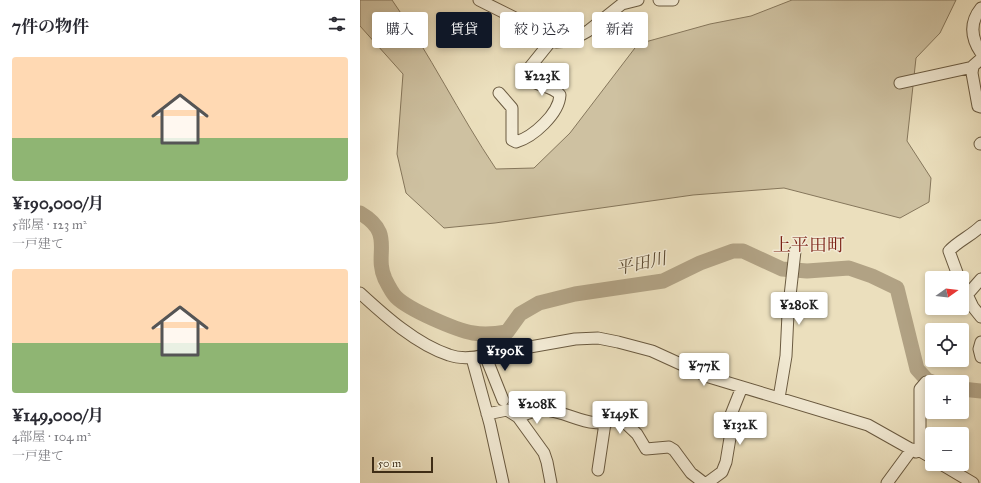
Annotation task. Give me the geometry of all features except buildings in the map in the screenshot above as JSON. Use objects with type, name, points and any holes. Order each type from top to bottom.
[{"type":"street","points":[[479,0],[503,12]]},
{"type":"street","points":[[584,33],[622,4],[638,0]]},
{"type":"street","points":[[659,0],[673,0]]},
{"type":"street","points":[[981,8],[976,14],[971,28],[974,40],[981,53]]},
{"type":"street","points":[[499,93],[512,108],[512,140],[516,142],[526,140],[542,126],[560,102],[560,95],[556,90],[531,82],[527,78],[526,72],[545,48]]},
{"type":"street","points":[[900,83],[973,67],[981,59]]},
{"type":"street","points":[[973,67],[972,73],[978,106],[981,107]]},
{"type":"street","points":[[957,271],[949,251],[954,245],[972,235],[981,226]]},
{"type":"street","points":[[779,398],[786,356],[788,314],[795,251]]},
{"type":"street","points":[[969,293],[981,279]]},
{"type":"street","points":[[360,294],[396,325],[449,356],[472,358],[575,340],[598,338],[652,351],[709,377],[868,425],[925,454]]},
{"type":"street","points":[[969,299],[981,317]]},
{"type":"street","points":[[981,342],[979,349],[981,357]]},
{"type":"street","points":[[485,355],[503,400]]},
{"type":"street","points":[[472,358],[503,483]]},
{"type":"street","points":[[887,483],[916,450],[920,389],[925,383]]},
{"type":"street","points":[[707,483],[722,472],[726,462],[730,438],[730,417],[742,387]]},
{"type":"street","points":[[518,417],[544,409],[587,422],[605,423],[619,417],[637,434],[646,449],[669,448],[674,450],[691,473],[704,483]]},
{"type":"street","points":[[487,414],[507,410],[518,417],[544,453],[550,483]]},
{"type":"street","points":[[598,470],[605,423]]},
{"type":"street","points":[[953,471],[973,483]]},
{"type":"shaded area","points":[[360,0],[392,0],[400,12],[372,12],[372,39],[360,26]]},
{"type":"shaded area","points":[[792,0],[956,0],[940,33],[916,58],[907,141],[931,178],[929,202],[900,218],[784,188],[693,195],[495,223],[444,228],[406,193],[397,154],[403,74],[380,48],[423,48],[469,127],[496,169],[534,168],[570,133],[635,48],[648,48],[648,41],[710,24],[751,16]]},
{"type":"waterway","name":"平田川","points":[[360,213],[371,221],[381,236],[382,270],[387,284],[396,297],[411,308],[433,319],[477,334],[507,332],[520,314],[539,303],[575,294],[663,281],[700,263],[733,251],[743,251],[782,269],[807,271],[849,268],[872,276],[897,288],[917,369],[925,378]]},
{"type":"waterway","name":"平田川","points":[[969,390],[981,391]]},
{"type":"district","name":"上平田町","points":[[809,245]]}]
